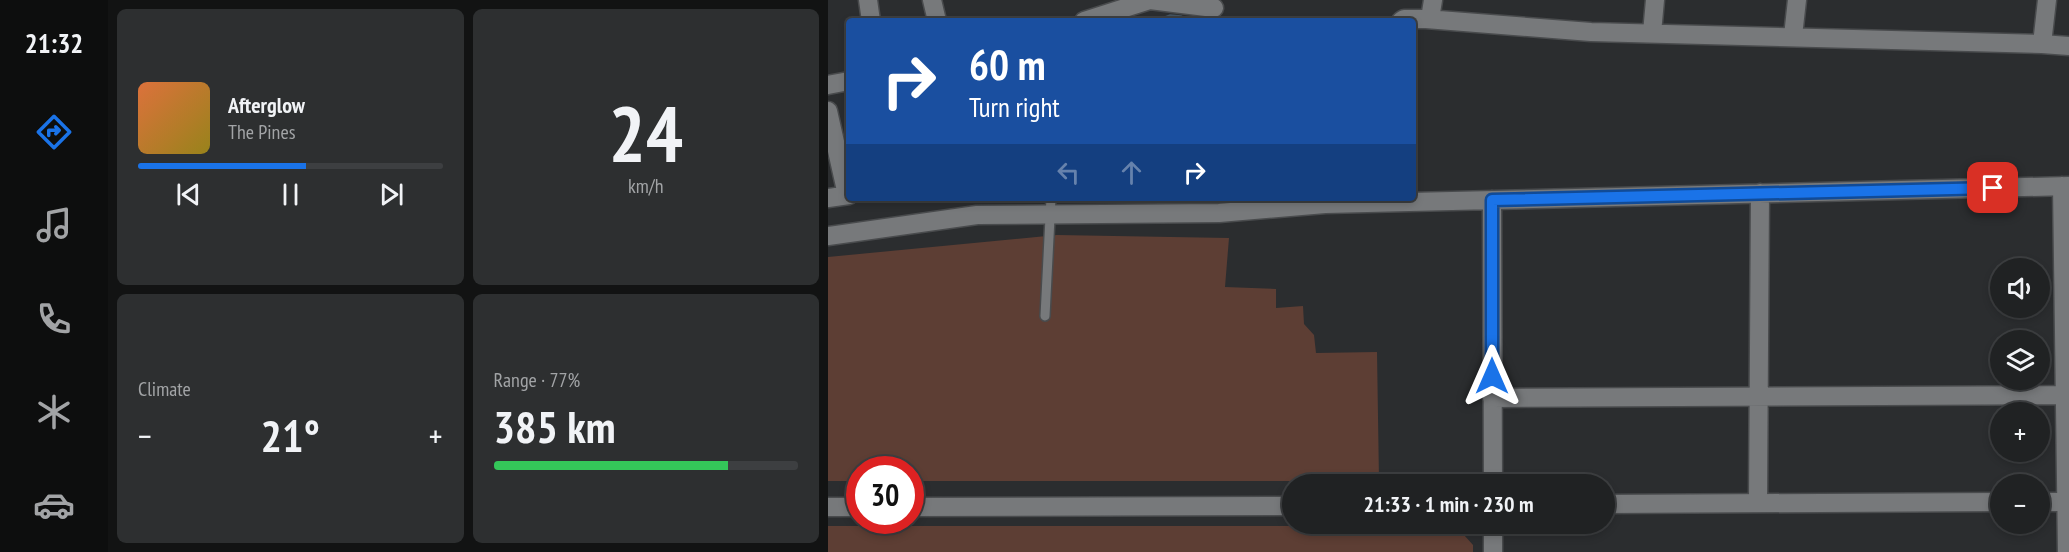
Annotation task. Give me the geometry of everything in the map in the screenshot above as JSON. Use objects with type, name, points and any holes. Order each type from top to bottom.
[{"type":"street","points":[[868,0],[871,18]]},
{"type":"street","points":[[932,0],[936,18]]},
{"type":"street","points":[[1093,18],[1150,0],[1214,10]]},
{"type":"street","points":[[1430,19],[1433,0]]},
{"type":"street","points":[[1652,33],[1655,0]]},
{"type":"street","points":[[1793,36],[1797,0]]},
{"type":"street","points":[[2042,44],[2047,0]]},
{"type":"street","points":[[1416,19],[1590,32],[1793,36],[2069,46]]},
{"type":"street","points":[[828,86],[846,82]]},
{"type":"street","points":[[828,111],[846,187]]},
{"type":"street","points":[[828,236],[1051,206],[1325,204],[2066,186],[2064,395],[2068,502],[2067,552]]},
{"type":"street","points":[[1758,502],[1760,193]]},
{"type":"street","points":[[828,198],[846,195]]},
{"type":"street","points":[[1492,200],[1493,474]]},
{"type":"street","points":[[1492,398],[2064,395]]},
{"type":"street","points":[[1615,504],[1990,502]]},
{"type":"street","points":[[2050,502],[2068,502]]},
{"type":"street","points":[[924,507],[1282,506]]},
{"type":"street","points":[[828,507],[846,507]]},
{"type":"street","points":[[1493,534],[1493,552]]},
{"type":"lane","points":[[1045,316],[1051,206]]},
{"type":"shaded area","points":[[1057,235],[1229,238],[1225,287],[1276,289],[1276,308],[1303,306],[1304,324],[1314,335],[1316,353],[1377,352],[1379,474],[1282,474],[1282,481],[924,481],[924,456],[846,456],[846,481],[828,481],[828,257]]},
{"type":"shaded area","points":[[828,526],[846,526],[846,534],[924,534],[924,526],[1282,526],[1282,534],[1463,534],[1473,545],[1473,552],[828,552]]},
{"type":"water","points":[[1170,15],[1185,18],[1162,18]]},
{"type":"route","points":[[1492,376],[1492,200],[1993,188]]}]
